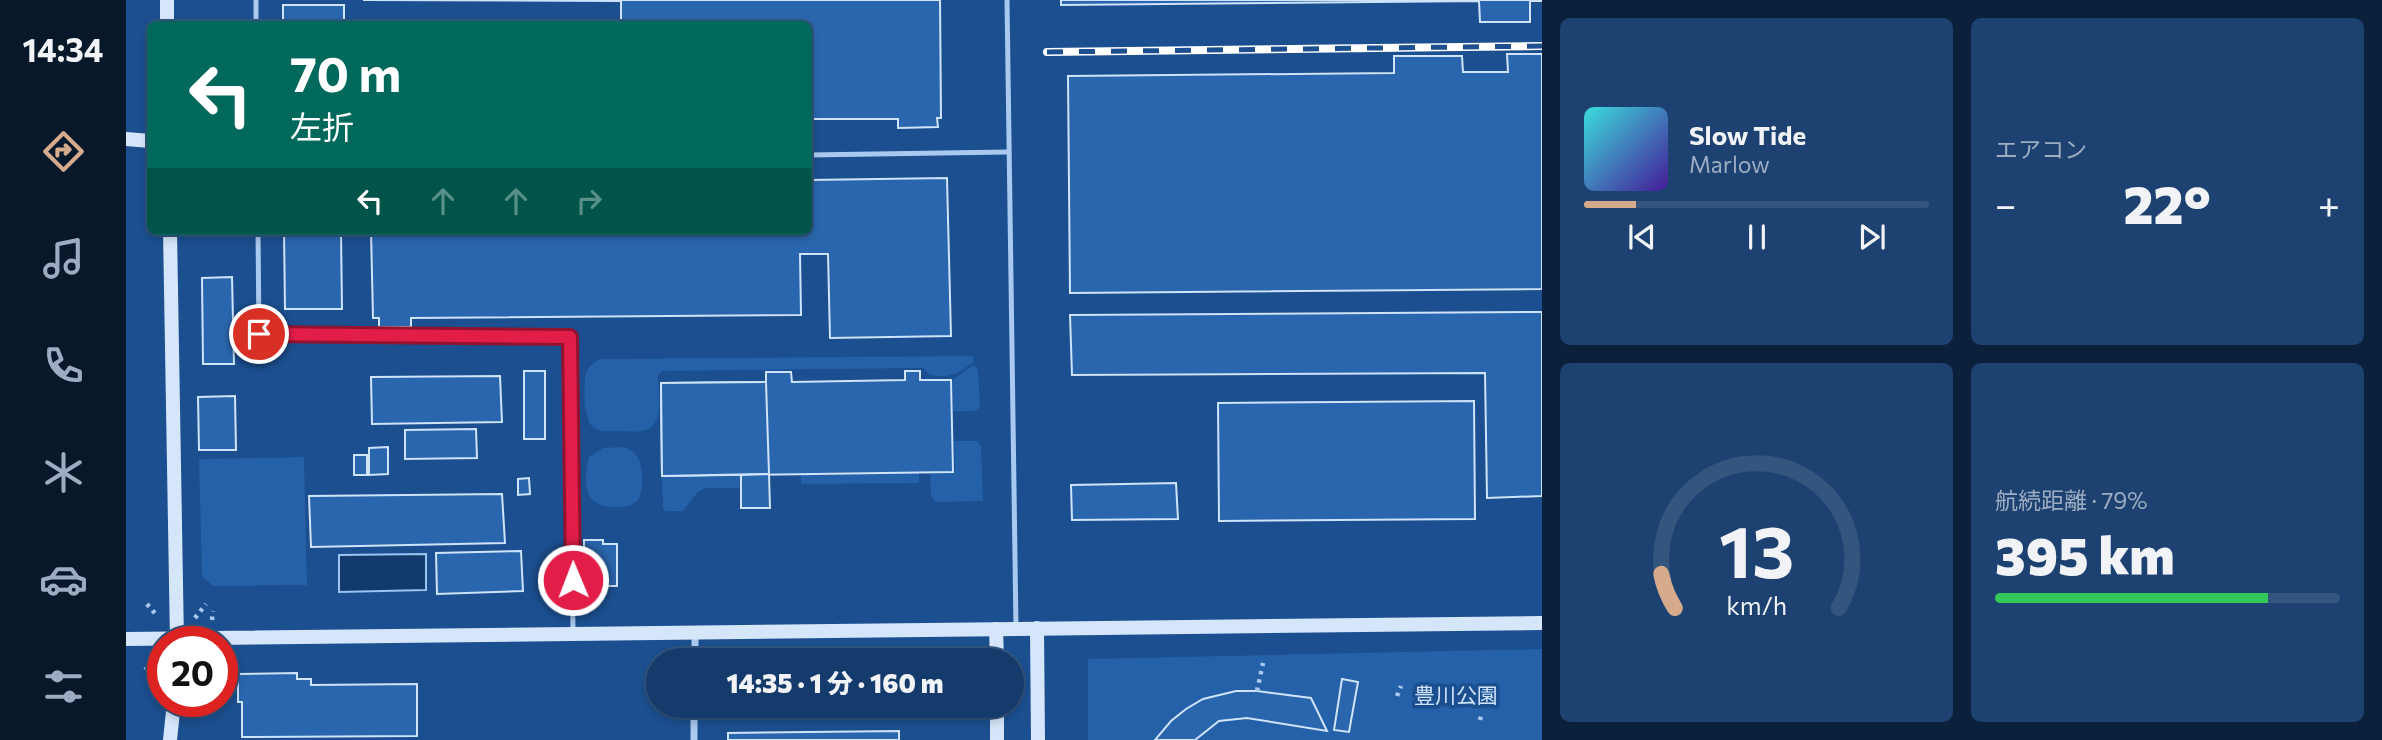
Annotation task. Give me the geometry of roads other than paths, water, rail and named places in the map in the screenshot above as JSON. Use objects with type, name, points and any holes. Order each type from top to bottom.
[{"type":"street","points":[[166,0],[167,21]]},
{"type":"street","points":[[126,139],[147,141]]},
{"type":"street","points":[[170,235],[177,626]]},
{"type":"street","points":[[238,639],[1542,623]]},
{"type":"street","points":[[1037,628],[1038,740]]},
{"type":"street","points":[[996,629],[997,648]]},
{"type":"street","points":[[695,632],[695,648]]},
{"type":"street","points":[[126,639],[147,639]]},
{"type":"street","points":[[170,740],[172,717]]},
{"type":"street","points":[[694,718],[694,740]]},
{"type":"street","points":[[997,718],[997,740]]},
{"type":"lane","points":[[256,0],[256,21]]},
{"type":"lane","points":[[1007,0],[1016,628]]},
{"type":"lane","points":[[812,155],[1008,152]]},
{"type":"lane","points":[[258,235],[259,334],[570,337],[573,634]]},
{"type":"railway","points":[[1047,52],[1542,46]]},
{"type":"park label","name":"豊川公園","points":[[1456,696]]}]
